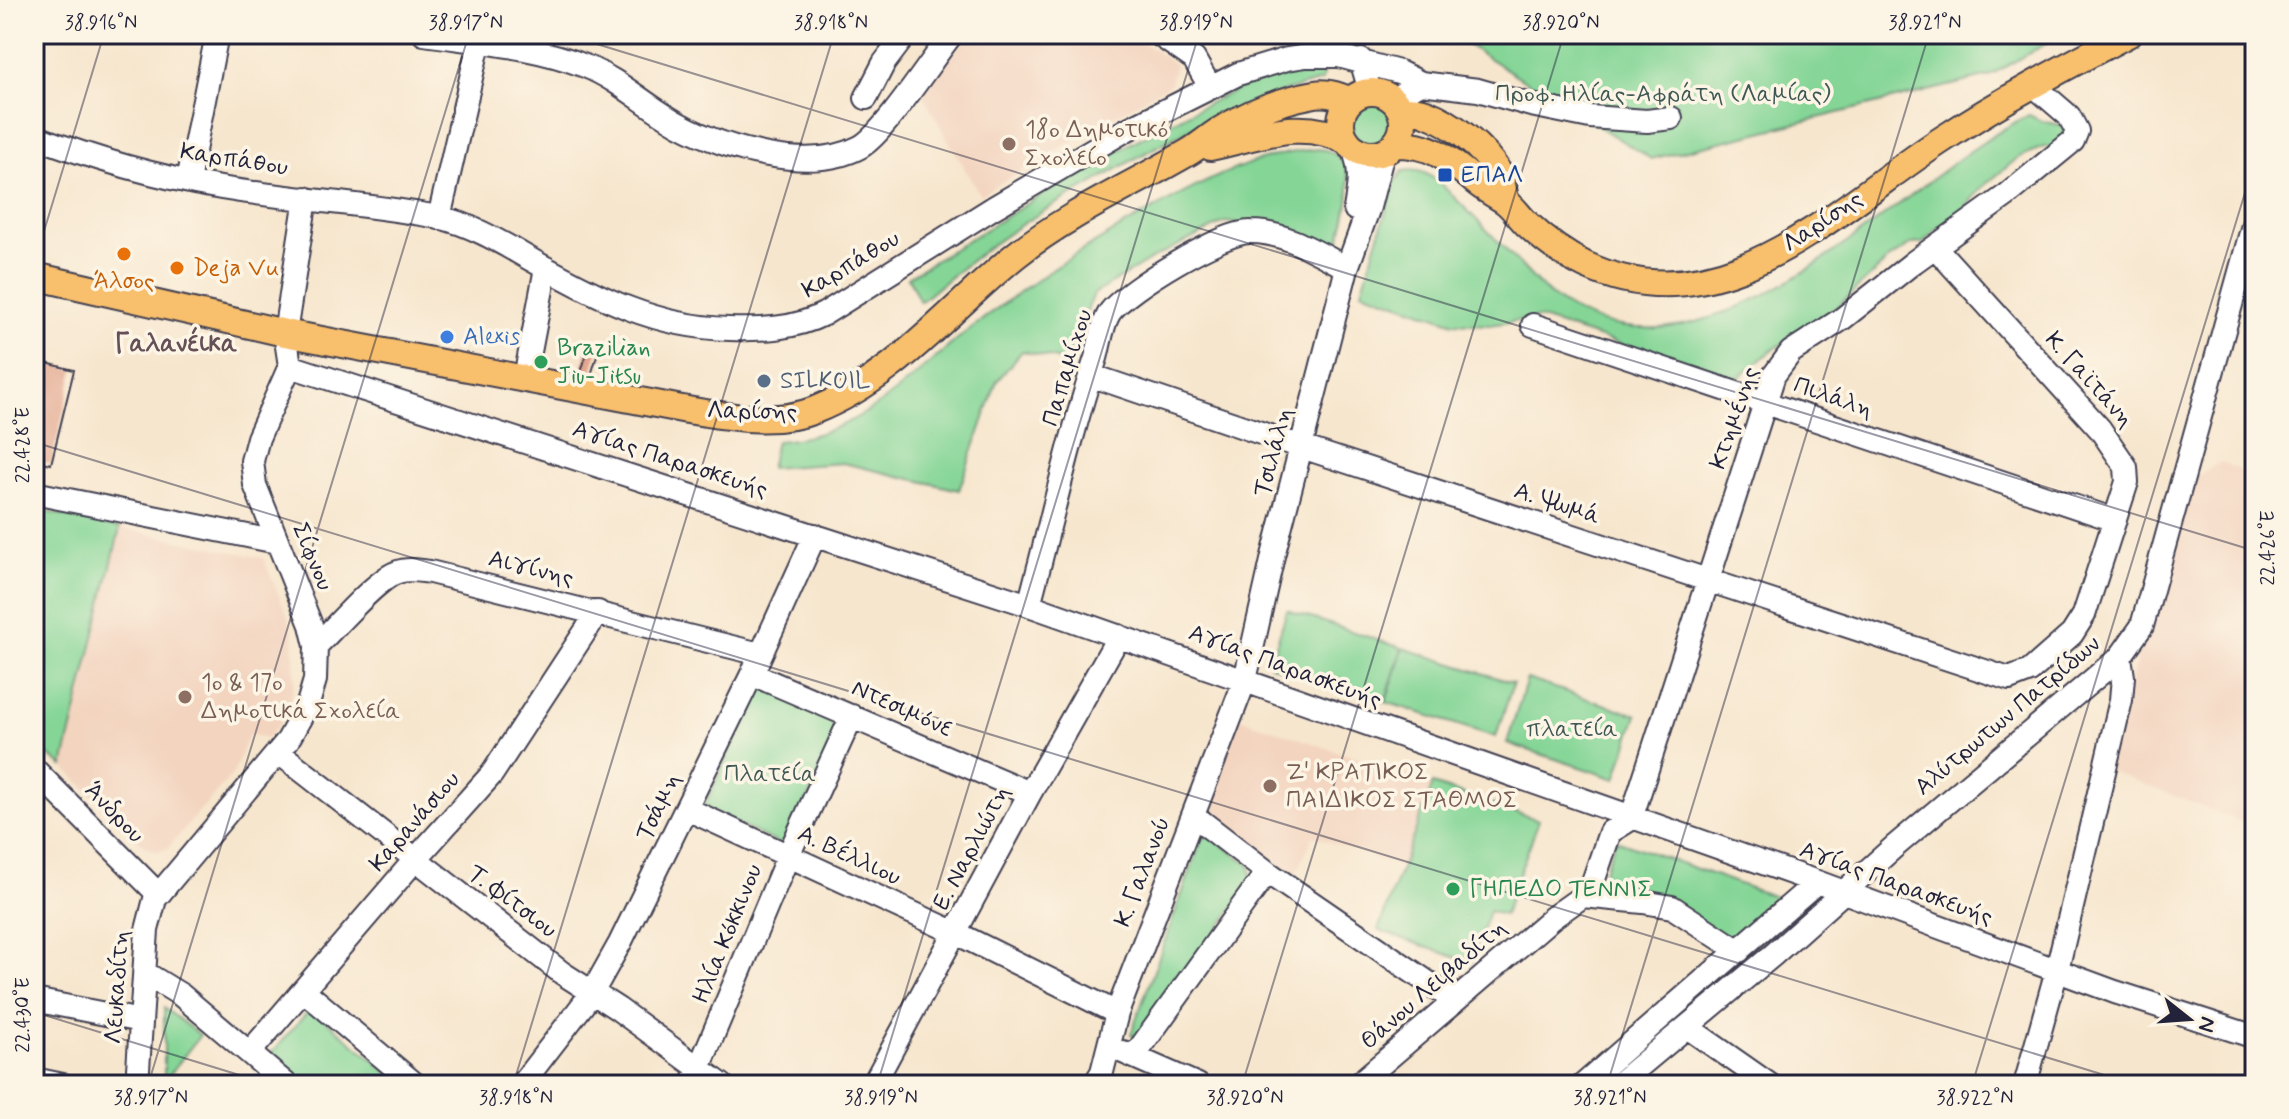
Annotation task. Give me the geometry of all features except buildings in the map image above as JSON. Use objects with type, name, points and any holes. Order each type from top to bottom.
[{"type":"main road","name":"Λαρίσης","points":[[1389,149],[1413,144],[1435,151],[1506,202],[1553,247],[1591,268],[1658,283],[1682,284],[1726,275],[1776,253],[1943,139],[2033,85],[2128,34]]},
{"type":"main road","name":"Λαρίσης","points":[[34,276],[285,333],[712,414],[791,417],[814,411],[896,362],[986,280],[1044,235],[1243,118],[1273,105],[1318,93],[1379,100],[1424,111],[1449,124],[1486,155],[1499,174],[1506,202]]},
{"type":"main road","points":[[1379,100],[1404,128],[1389,149],[1367,154],[1350,145],[1342,131],[1341,120],[1379,100]]},
{"type":"main road","name":"Λαρίσης","points":[[1190,151],[1285,129],[1317,129],[1350,145]]},
{"type":"street","points":[[188,181],[217,34]]},
{"type":"street","points":[[424,34],[480,38],[584,66],[625,87],[675,122],[718,142],[748,151],[801,158],[842,153],[869,141],[952,34]]},
{"type":"street","points":[[866,98],[884,63],[906,34]]},
{"type":"street","points":[[1158,34],[1194,59],[1210,87]]},
{"type":"street","points":[[439,218],[480,38]]},
{"type":"street","name":"Καρπάθου","points":[[34,136],[95,157],[188,181],[439,218],[482,232],[620,307],[659,319],[720,329],[766,329],[800,324],[840,305],[993,208],[1126,130],[1210,87],[1287,59],[1320,55],[1361,60],[1421,83],[1478,90],[1590,117],[1647,121],[1671,118]]},
{"type":"street","points":[[1361,60],[1379,100],[1421,83]]},
{"type":"street","name":"Κτημένης","points":[[1631,819],[1774,375],[1791,352],[1842,319],[2007,195],[2073,141],[2077,131],[2069,116],[2033,85]]},
{"type":"street","points":[[1350,145],[1360,166],[1353,223],[1355,239]]},
{"type":"street","points":[[1355,239],[1389,149]]},
{"type":"street","points":[[290,366],[285,333],[306,198]]},
{"type":"street","name":"Αλύτρωτων Πατρίδων","points":[[1617,1085],[2120,657],[2142,626],[2255,218]]},
{"type":"street","name":"Παπαμίχου","points":[[1029,605],[1108,314],[1120,301],[1163,271],[1237,233],[1265,233],[1313,250],[1347,268]]},
{"type":"street","name":"Τσιλάλη","points":[[1245,680],[1355,239]]},
{"type":"street","name":"Κ. Γαϊτάνη","points":[[1935,247],[2118,451],[2126,467],[2127,482],[2084,615],[2072,634],[2030,671],[2009,679]]},
{"type":"street","points":[[525,378],[546,268]]},
{"type":"street","name":"Πιλάλη","points":[[1533,325],[2115,520]]},
{"type":"street","name":"Αγίας Παρασκευής","points":[[290,366],[1029,605],[1817,882],[2057,970],[2255,1037]]},
{"type":"street","name":"Σίφνου","points":[[157,893],[288,740],[308,704],[315,680],[316,646],[306,610],[255,485],[252,461],[258,438],[290,366]]},
{"type":"street","name":"Α. Ψωμά","points":[[1090,375],[2009,679]]},
{"type":"street","points":[[34,493],[277,542]]},
{"type":"street","name":"Τσάμη","points":[[521,1085],[592,993],[687,809],[815,535]]},
{"type":"street","name":"Αιγίνης","points":[[316,646],[386,578],[401,570],[430,572],[598,612],[756,664]]},
{"type":"street","name":"Καρανάσιου","points":[[250,1052],[492,774],[598,612]]},
{"type":"street","name":"Ε. Ναρλιώτη","points":[[873,1085],[1030,793],[1119,636]]},
{"type":"street","points":[[2025,1085],[2057,970],[2121,700],[2123,677],[2120,657]]},
{"type":"street","name":"Ντεσιμόνε","points":[[756,664],[852,716],[1030,793]]},
{"type":"street","name":"Κ. Γαλανού","points":[[1094,1085],[1109,1048],[1117,1013],[1245,680]]},
{"type":"street","name":"Ηλία Κόκκινου","points":[[696,1077],[788,856],[852,716]]},
{"type":"street","name":"Τ. Φίτσιου","points":[[278,752],[414,861],[592,993],[696,1077],[722,1085]]},
{"type":"street","name":"Άνδρου","points":[[34,769],[157,893]]},
{"type":"street","name":"Α. Βέλλιου","points":[[687,809],[956,933],[1117,1013]]},
{"type":"street","points":[[1193,815],[1267,872],[1455,1001]]},
{"type":"street","name":"Θάνου Λειβαδίτη","points":[[1357,1085],[1552,918],[1583,896],[1593,882],[1610,832],[1631,819]]},
{"type":"street","points":[[1135,1055],[1267,872]]},
{"type":"street","points":[[1583,1085],[1817,882]]},
{"type":"street","name":"Λευκαδίτη","points":[[137,1085],[147,930],[157,893]]},
{"type":"street","points":[[1583,896],[1672,907],[1739,951]]},
{"type":"street","points":[[145,973],[181,995],[287,1085]]},
{"type":"street","points":[[303,990],[416,1085]]},
{"type":"street","points":[[34,1000],[141,1021]]},
{"type":"street","points":[[1687,1027],[1770,1085]]},
{"type":"street","points":[[1109,1048],[1135,1055],[1198,1085]]},
{"type":"street","points":[[34,1079],[63,1085]]},
{"type":"shaded area","name":"18ο Δημοτικό Σχολείο","points":[[969,34],[1130,34],[1175,64],[1170,84],[980,195],[922,94]]},
{"type":"shaded area","points":[[2221,462],[2238,469],[2255,490],[2255,813],[2249,825],[2107,770],[2184,485]]},
{"type":"shaded area","name":"1ο & 17ο Δημοτικά Σχολεία","points":[[120,528],[263,558],[293,634],[295,679],[287,715],[267,738],[249,734],[234,772],[167,849],[157,851],[146,847],[132,835],[63,766]]},
{"type":"shaded area","name":"Ζ' ΚΡΑΤΙΚΟΣ ΠΑΙΔΙΚΟΣ ΣΤΑΘΜΟΣ","points":[[1239,718],[1433,784],[1401,867],[1313,836],[1292,884],[1194,818]]},
{"type":"green space","name":"Προφ. Ηλίας-Αφράτη (Λαμίας)","points":[[1450,34],[2063,34],[1989,76],[1651,159]]},
{"type":"green space","points":[[1321,72],[1322,81],[1291,89],[1202,124],[1050,207],[991,245],[920,302],[908,277],[1074,176],[1225,95],[1276,77]]},
{"type":"green space","points":[[1372,99],[1388,106],[1395,122],[1388,138],[1372,145],[1356,138],[1349,122],[1356,106]]},
{"type":"green space","points":[[2029,115],[2061,125],[2066,132],[2059,146],[2044,147],[2019,157],[1980,189],[1955,221],[1940,226],[1923,243],[1912,244],[1890,258],[1827,316],[1771,351],[1735,381],[1538,318],[1489,325],[1454,323],[1362,291],[1395,181],[1403,171],[1414,170],[1440,183],[1541,287],[1561,303],[1621,326],[1683,325],[1744,304],[1806,270],[1978,146]]},
{"type":"green space","points":[[1318,149],[1334,153],[1348,175],[1347,207],[1336,252],[1280,229],[1225,222],[1155,257],[1094,294],[1066,361],[1022,351],[997,381],[959,490],[843,463],[770,468],[776,441],[806,437],[857,418],[901,387],[1009,300],[1120,228],[1227,172],[1271,157]]},
{"type":"green space","points":[[34,509],[120,528],[63,766],[34,744]]},
{"type":"green space","points":[[1287,610],[1402,648],[1385,702],[1270,665]]},
{"type":"green space","points":[[1403,648],[1513,683],[1496,737],[1386,702]]},
{"type":"green space","name":"πλατεία","points":[[1527,679],[1637,715],[1616,779],[1507,743]]},
{"type":"green space","name":"Πλατεία","points":[[762,683],[844,722],[786,847],[703,808]]},
{"type":"green space","name":"ΓΗΠΕΔΟ ΤΕΝΝΙΣ","points":[[1433,784],[1539,820],[1504,915],[1489,911],[1471,963],[1378,930]]},
{"type":"green space","points":[[1208,835],[1250,865],[1252,882],[1139,1040],[1131,1034],[1202,839]]},
{"type":"green space","points":[[1616,840],[1781,899],[1736,942],[1598,887]]},
{"type":"green space","points":[[164,1008],[200,1035],[164,1082]]},
{"type":"green space","points":[[311,1008],[403,1085],[296,1085],[266,1059]]},
{"type":"place","name":"18ο Δημοτικό Σχολείο","points":[[1009,144]]},
{"type":"place","name":"ΕΠΑΛ","points":[[1445,175]]},
{"type":"place","name":"Άλσος","points":[[124,254]]},
{"type":"place","name":"Deja Vu","points":[[177,268]]},
{"type":"place","name":"Alexis","points":[[447,337]]},
{"type":"place","name":"Brazilian Jiu-Jitsu","points":[[541,362]]},
{"type":"place","name":"SILKOIL","points":[[764,381]]},
{"type":"place","name":"1ο & 17ο Δημοτικά Σχολεία","points":[[185,697]]},
{"type":"place","name":"Ζ' ΚΡΑΤΙΚΟΣ ΠΑΙΔΙΚΟΣ ΣΤΑΘΜΟΣ","points":[[1270,786]]},
{"type":"place","name":"ΓΗΠΕΔΟ ΤΕΝΝΙΣ","points":[[1453,889]]},
{"type":"district","name":"Γαλανέικα","points":[[176,344]]}]
